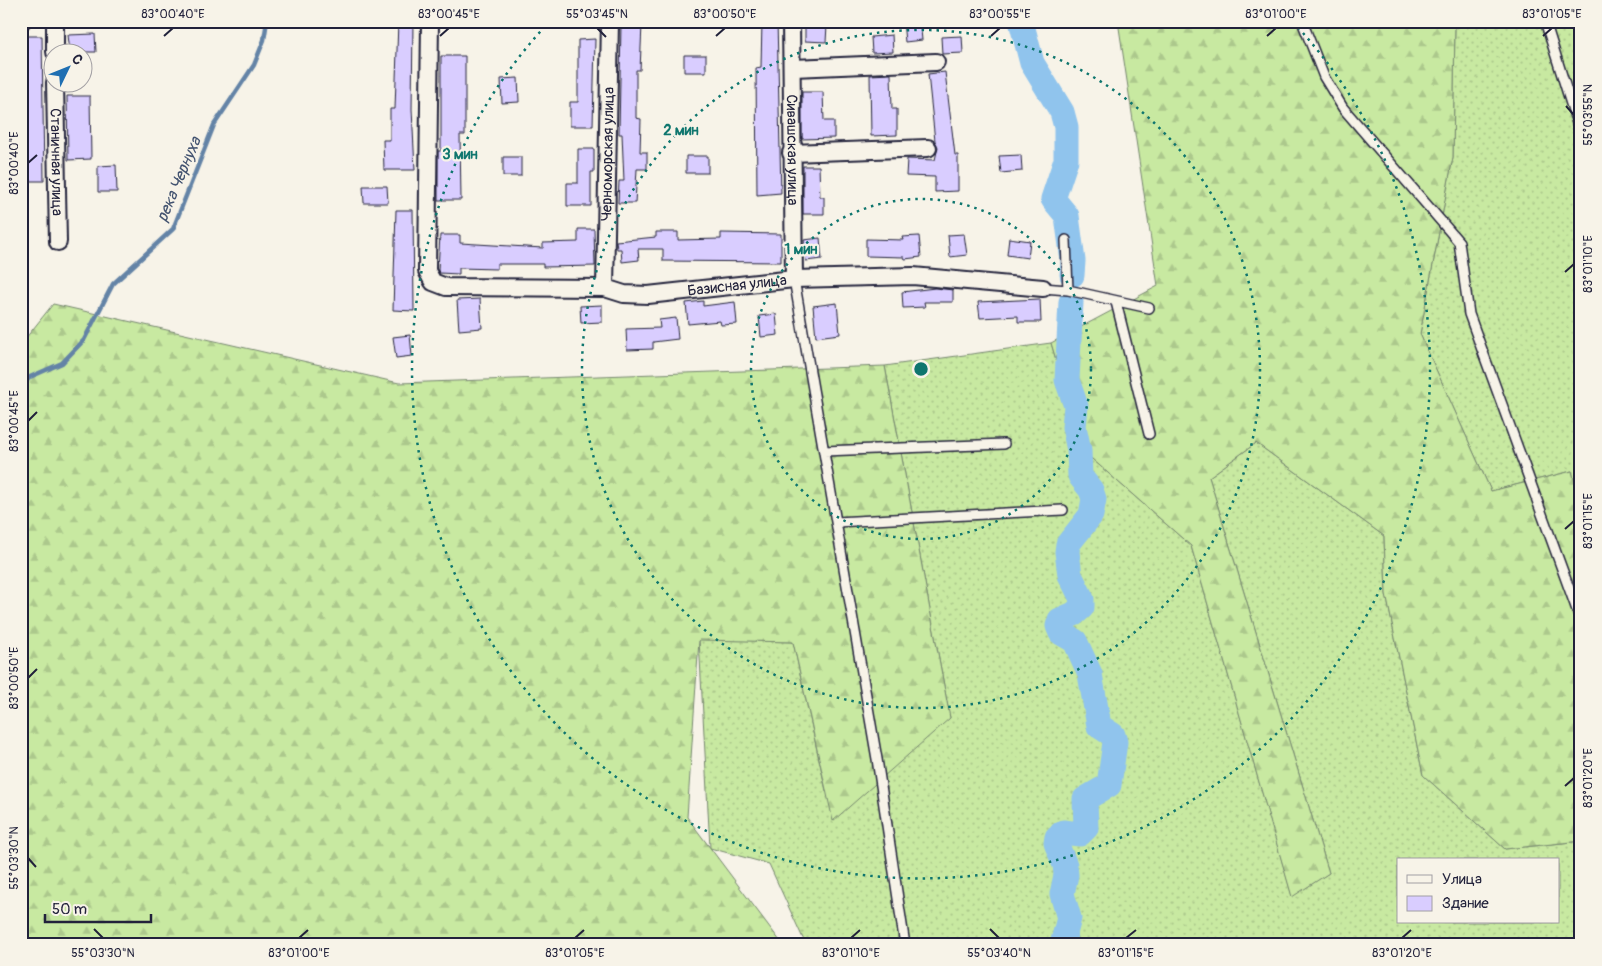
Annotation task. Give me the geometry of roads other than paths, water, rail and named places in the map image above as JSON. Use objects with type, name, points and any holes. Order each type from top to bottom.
[{"type":"street","points":[[54,21],[55,42]]},
{"type":"street","name":"Базисная улица","points":[[430,21],[427,271],[432,282],[446,287],[605,288],[624,294],[648,295],[794,279],[912,276],[1043,288]]},
{"type":"street","name":"Черноморская улица","points":[[605,288],[610,21]]},
{"type":"street","name":"Сивашская улица","points":[[791,21],[791,153],[794,279]]},
{"type":"street","points":[[792,68],[936,62]]},
{"type":"street","name":"Станичная улица","points":[[56,92],[58,242]]},
{"type":"street","points":[[791,153],[928,148]]},
{"type":"lane","points":[[1302,21],[1324,77],[1343,108],[1458,242],[1470,314],[1581,621]]},
{"type":"lane","points":[[1546,21],[1581,136]]},
{"type":"lane","points":[[1066,240],[1068,290]]},
{"type":"lane","points":[[794,279],[877,759],[905,945]]},
{"type":"lane","points":[[1043,288],[1068,290],[1149,308]]},
{"type":"lane","points":[[1116,302],[1149,434]]},
{"type":"lane","points":[[824,451],[1004,444]]},
{"type":"lane","points":[[836,522],[1063,510]]},
{"type":"waterway","name":"река Чернуха","points":[[21,387],[30,377],[62,363],[84,340],[113,284],[173,229],[214,125],[254,65],[264,40],[267,21]]},
{"type":"waterway","points":[[1021,21],[1032,63],[1062,112],[1066,127],[1066,160],[1053,199],[1067,216],[1073,261],[1072,275]]},
{"type":"waterway","points":[[1062,945],[1069,918],[1062,894],[1066,875],[1065,865],[1056,843],[1057,837],[1063,832],[1080,834],[1086,828],[1085,799],[1109,785],[1115,742],[1113,735],[1099,726],[1090,674],[1075,641],[1061,633],[1058,626],[1060,620],[1074,614],[1082,607],[1082,599],[1070,575],[1067,552],[1068,544],[1091,515],[1094,499],[1091,490],[1080,476],[1079,450],[1074,427],[1076,406],[1067,380],[1071,302]]}]
